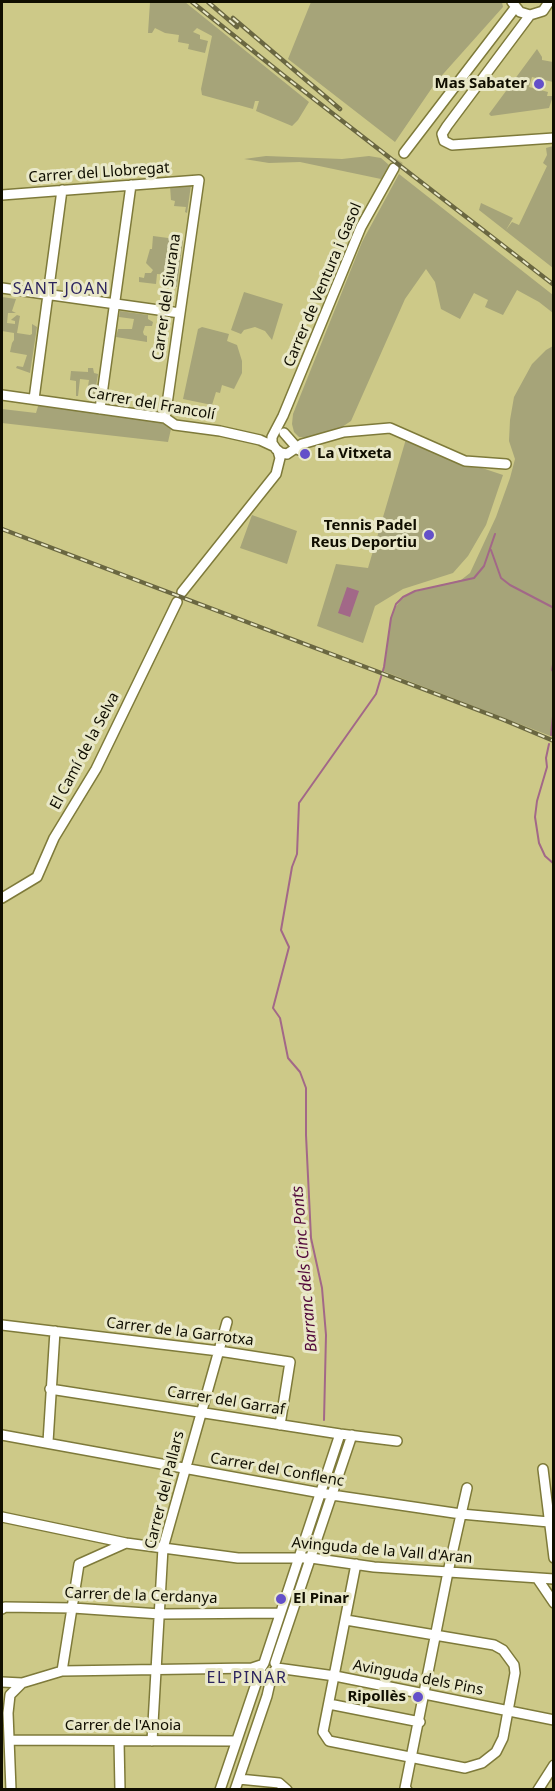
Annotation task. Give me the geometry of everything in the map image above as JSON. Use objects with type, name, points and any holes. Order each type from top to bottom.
[{"type":"street","points":[[404,153],[513,5],[520,12],[530,15],[537,14],[550,5]]},
{"type":"street","points":[[530,15],[442,134],[444,141],[452,145],[554,138]]},
{"type":"street","name":"Carrer de Ventura i Gasol","points":[[182,592],[276,474],[280,458],[288,445],[283,416],[361,227],[394,168]]},
{"type":"street","name":"Carrer del Llobregat","points":[[2,195],[199,180]]},
{"type":"street","name":"Carrer del Siurana","points":[[165,418],[199,180]]},
{"type":"street","points":[[100,409],[131,185]]},
{"type":"street","points":[[34,399],[62,190]]},
{"type":"street","points":[[2,288],[180,313]]},
{"type":"street","name":"Carrer del Francolí","points":[[2,394],[165,418],[175,425],[220,431],[288,445]]},
{"type":"street","points":[[288,445],[344,432],[390,428],[465,461],[506,464]]},
{"type":"street","name":"El Camí de la Selva","points":[[2,898],[37,877],[54,838],[96,769],[177,602]]},
{"type":"street","name":"Carrer del Pallars","points":[[152,1741],[163,1548],[227,1322]]},
{"type":"street","name":"Carrer de la Garrotxa","points":[[2,1325],[219,1351],[290,1362],[280,1425]]},
{"type":"street","points":[[48,1443],[55,1331]]},
{"type":"street","name":"Carrer del Garraf","points":[[50,1389],[352,1436],[397,1440]]},
{"type":"street","points":[[220,1790],[259,1668],[280,1613],[340,1434]]},
{"type":"street","name":"Carrer del Conflenc","points":[[2,1435],[332,1495],[461,1514],[549,1522]]},
{"type":"street","points":[[235,1790],[352,1436]]},
{"type":"street","points":[[543,1469],[554,1558]]},
{"type":"street","points":[[407,1790],[405,1788],[467,1488]]},
{"type":"street","name":"Avinguda de la Vall d'Aran","points":[[2,1517],[126,1543],[238,1558],[311,1558],[552,1581]]},
{"type":"street","points":[[62,1671],[79,1564],[126,1543]]},
{"type":"street","points":[[346,1620],[494,1645],[509,1657],[515,1673],[500,1745],[491,1757],[482,1763],[465,1768],[329,1742],[323,1732],[356,1564]]},
{"type":"street","points":[[537,1578],[554,1603]]},
{"type":"street","name":"Carrer de la Cerdanya","points":[[2,1609],[5,1607],[73,1608],[160,1614],[280,1613]]},
{"type":"street","points":[[2,1682],[22,1683],[62,1671],[259,1668]]},
{"type":"street","name":"Avinguda dels Pins","points":[[259,1668],[267,1676],[275,1668],[335,1676],[554,1720]]},
{"type":"street","points":[[11,1790],[8,1713],[10,1695],[22,1683]]},
{"type":"street","points":[[329,1704],[420,1722]]},
{"type":"street","name":"Carrer de l'Anoia","points":[[9,1740],[237,1741]]},
{"type":"street","points":[[119,1741],[120,1790]]},
{"type":"street","points":[[538,1790],[554,1765]]},
{"type":"street","points":[[239,1779],[279,1783],[287,1790]]},
{"type":"shaded area","points":[[150,2],[185,2],[309,102],[298,120],[292,126],[256,111],[259,101],[255,101],[253,109],[202,95],[201,89],[212,36],[197,28],[193,32],[200,35],[200,39],[208,41],[205,53],[188,49],[189,44],[178,42],[179,35],[165,33],[155,28],[152,33],[148,33]]},
{"type":"shaded area","points":[[311,2],[502,2],[503,7],[436,82],[395,142],[288,59]]},
{"type":"shaded area","points":[[537,49],[542,60],[553,62],[554,78],[553,82],[532,77],[529,87],[548,92],[547,96],[553,96],[549,108],[491,116],[489,114]]},
{"type":"shaded area","points":[[554,146],[553,268],[479,210],[481,203],[513,218],[506,230],[512,222],[519,225],[547,166],[543,163],[547,155],[546,148]]},
{"type":"shaded area","points":[[266,156],[342,159],[369,156],[381,158],[389,165],[381,179],[300,162],[269,163],[244,159]]},
{"type":"shaded area","points":[[399,174],[553,295],[553,313],[517,290],[503,315],[485,307],[488,300],[474,293],[460,319],[441,309],[435,282],[426,269],[405,299],[351,421],[319,436],[299,437],[294,432],[293,414],[362,242]]},
{"type":"shaded area","points":[[191,185],[187,213],[185,212],[186,207],[174,206],[175,201],[171,200],[170,186]]},
{"type":"shaded area","points":[[153,236],[183,240],[177,287],[172,286],[172,275],[157,274],[156,284],[139,282],[139,277],[144,278],[145,273],[151,273],[153,270],[146,263],[150,249],[152,249]]},
{"type":"shaded area","points":[[244,292],[283,304],[272,340],[265,331],[255,327],[244,330],[241,334],[231,330]]},
{"type":"shaded area","points":[[2,297],[16,299],[12,311],[16,313],[8,313],[7,323],[15,324],[15,321],[11,320],[17,315],[20,316],[17,333],[30,335],[32,324],[37,327],[30,373],[16,368],[17,366],[23,367],[27,355],[10,352],[14,333],[2,331]]},
{"type":"shaded area","points":[[120,311],[148,315],[148,319],[153,322],[152,326],[145,326],[143,332],[147,336],[147,342],[116,337],[118,329],[132,329],[134,319],[119,317]]},
{"type":"shaded area","points":[[202,327],[229,334],[227,341],[237,345],[242,361],[242,373],[234,389],[222,385],[220,393],[216,392],[212,405],[183,399],[198,329]]},
{"type":"shaded area","points":[[553,346],[553,737],[383,671],[390,620],[401,600],[410,593],[461,580],[470,573],[496,517],[515,459],[509,441],[514,397],[532,364]]},
{"type":"shaded area","points":[[88,368],[93,368],[94,373],[98,374],[94,399],[86,398],[86,394],[90,394],[92,387],[88,386],[89,380],[80,379],[78,396],[76,396],[76,381],[70,380],[71,371],[88,372]]},
{"type":"shaded area","points":[[39,403],[134,416],[162,423],[171,429],[168,442],[2,423],[2,409],[36,413]]},
{"type":"shaded area","name":"Tennis Padel Reus Deportiu","points":[[406,439],[443,455],[503,475],[486,525],[468,556],[453,573],[403,589],[375,606],[363,643],[317,626],[336,564],[368,568]]},
{"type":"shaded area","points":[[252,515],[297,531],[287,564],[240,548]]},
{"type":"shaded area","points":[[347,587],[359,591],[350,617],[338,613]]},
{"type":"waterway","name":"Barranc dels Cinc Ponts","points":[[324,1420],[326,1335],[322,1288],[311,1238],[306,1088],[300,1072],[288,1058],[280,1018],[273,1008],[289,947],[281,930],[292,867],[297,854],[299,803],[376,694],[384,667],[391,618],[396,604],[403,597],[415,591],[474,578],[484,566],[495,534]]},
{"type":"waterway","points":[[491,550],[501,578],[554,608]]},
{"type":"waterway","points":[[554,659],[552,670],[554,672]]},
{"type":"waterway","points":[[551,735],[554,707]]},
{"type":"waterway","points":[[549,744],[547,767],[535,817],[539,843],[545,856],[554,864]]},
{"type":"tunnel","points":[[394,168],[404,153]]},
{"type":"railway","points":[[192,2],[554,285]]},
{"type":"railway","points":[[208,2],[237,27]]},
{"type":"railway","points":[[233,18],[340,109]]},
{"type":"railway","points":[[2,529],[554,741]]},
{"type":"place","name":"Mas Sabater","points":[[539,84]]},
{"type":"place","name":"La Vitxeta","points":[[305,454]]},
{"type":"place","name":"Tennis Padel Reus Deportiu","points":[[429,535]]},
{"type":"place","name":"El Pinar","points":[[281,1599]]},
{"type":"place","name":"Ripollès","points":[[418,1697]]},
{"type":"district","name":"SANT JOAN","points":[[61,289]]},
{"type":"district","name":"EL PINAR","points":[[247,1678]]}]
